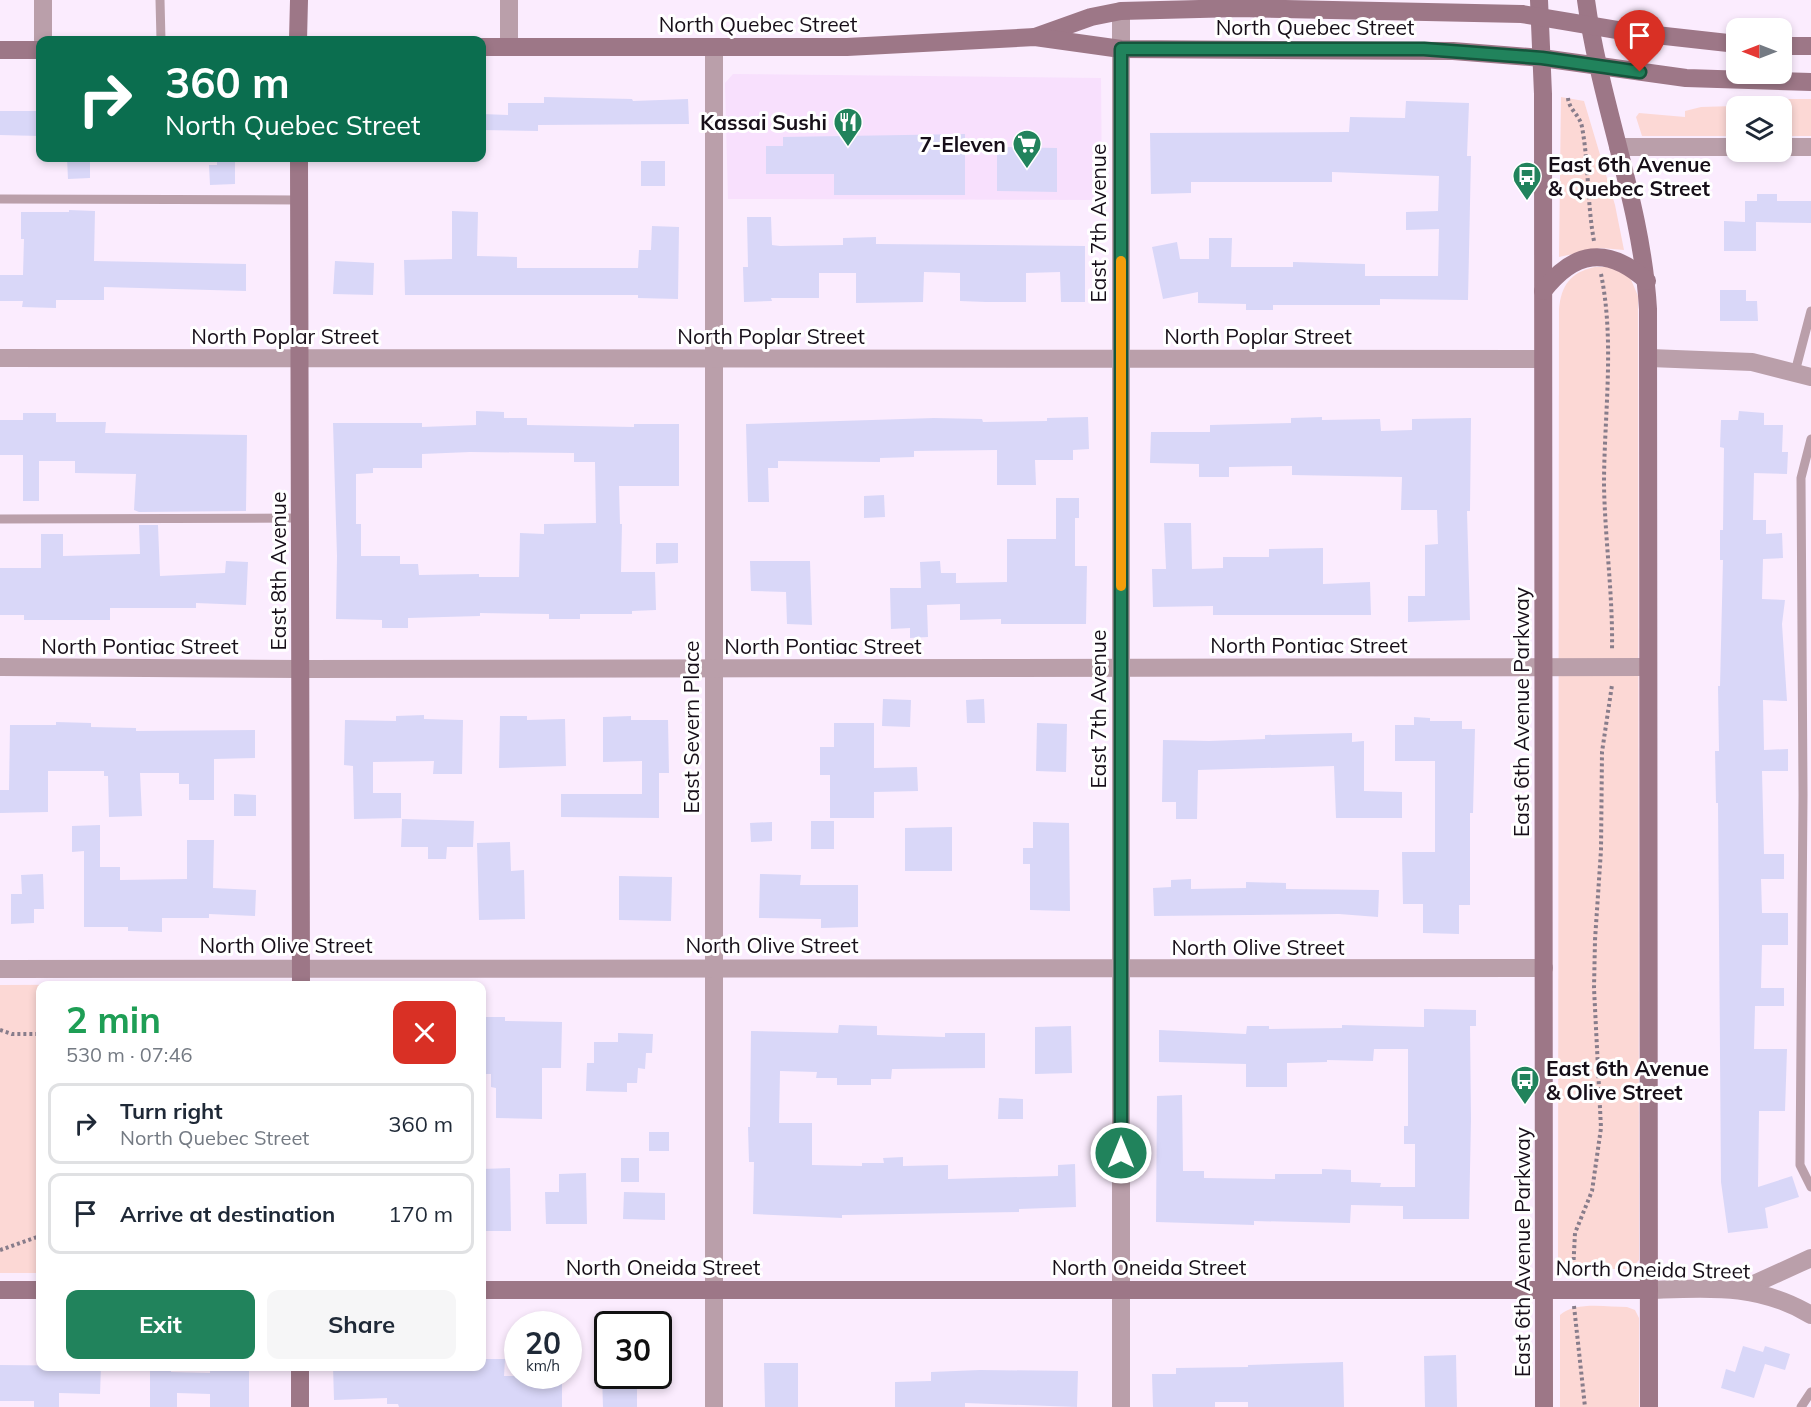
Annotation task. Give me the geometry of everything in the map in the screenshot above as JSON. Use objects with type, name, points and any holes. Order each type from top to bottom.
[{"type":"main road","points":[[298,0],[298,36]]},
{"type":"main road","points":[[1586,0],[1597,65],[1637,223],[1647,281],[1650,358],[1647,667],[1649,1407]]},
{"type":"main road","name":"North Quebec Street","points":[[1035,37],[1091,16],[1186,5],[1490,13],[1540,8],[1589,24],[1726,43]]},
{"type":"main road","name":"East 6th Avenue Parkway","points":[[1540,8],[1543,291],[1544,1407]]},
{"type":"main road","name":"North Quebec Street","points":[[486,47],[870,46],[1035,37],[1121,49],[1424,49],[1542,58],[1695,79],[1811,82]]},
{"type":"main road","points":[[1792,46],[1811,46]]},
{"type":"main road","points":[[0,50],[36,50]]},
{"type":"main road","name":"East 8th Avenue","points":[[299,162],[301,976]]},
{"type":"main road","points":[[1543,291],[1566,266],[1575,261],[1597,257],[1625,265],[1647,281]]},
{"type":"main road","points":[[0,1290],[36,1290]]},
{"type":"main road","name":"North Oneida Street","points":[[486,1290],[1649,1290]]},
{"type":"main road","points":[[300,1371],[300,1407]]},
{"type":"street","points":[[43,0],[43,36]]},
{"type":"street","points":[[509,0],[509,47]]},
{"type":"street","name":"East 7th Avenue","points":[[1120,11],[1120,1407]]},
{"type":"street","name":"East Severn Place","points":[[714,48],[714,1407]]},
{"type":"street","points":[[1618,147],[1726,147]]},
{"type":"street","points":[[1792,147],[1811,147]]},
{"type":"street","name":"North Poplar Street","points":[[0,358],[1543,359]]},
{"type":"street","points":[[1650,358],[1726,359],[1768,364],[1803,374]]},
{"type":"street","name":"North Pontiac Street","points":[[0,667],[1121,669],[1647,667]]},
{"type":"street","name":"North Olive Street","points":[[0,969],[301,976],[714,967],[1121,970],[1544,968]]},
{"type":"street","points":[[1743,1289],[1811,1258]]},
{"type":"street","name":"North Oneida Street","points":[[1649,1290],[1743,1289],[1768,1296],[1811,1315]]},
{"type":"lane","points":[[160,0],[161,36]]},
{"type":"lane","points":[[0,199],[299,200]]},
{"type":"lane","points":[[1803,374],[1811,311]]},
{"type":"lane","points":[[1811,439],[1801,478],[1803,795],[1800,1166],[1811,1187]]},
{"type":"lane","points":[[0,519],[300,518]]},
{"type":"lane","points":[[1801,1407],[1811,1392]]},
{"type":"path","points":[[1568,98],[1571,109],[1581,122],[1587,154],[1592,231],[1604,288],[1605,526],[1613,620],[1612,687],[1602,752],[1601,850],[1595,940],[1594,988],[1601,1128],[1592,1191],[1575,1233],[1573,1290],[1585,1407]]},
{"type":"path","points":[[0,1030],[12,1034],[36,1034]]},
{"type":"path","points":[[0,1250],[36,1237]]},
{"type":"shaded area","points":[[733,74],[1101,78],[1102,200],[728,199],[725,83]]},
{"type":"shaded area","points":[[1561,97],[1584,101],[1615,205],[1624,250],[1601,248],[1559,257]]},
{"type":"shaded area","points":[[1792,99],[1811,99],[1811,136],[1792,136]]},
{"type":"shaded area","points":[[1726,106],[1726,136],[1642,136],[1636,117],[1639,113],[1685,117],[1685,111],[1701,107]]},
{"type":"shaded area","points":[[1595,267],[1608,267],[1629,275],[1638,296],[1639,1260],[1631,1269],[1567,1269],[1561,1267],[1558,1259],[1559,309],[1562,293],[1569,281],[1580,272]]},
{"type":"shaded area","points":[[0,985],[36,985],[36,1273],[0,1273]]},
{"type":"shaded area","points":[[1583,1306],[1627,1307],[1635,1310],[1639,1318],[1639,1407],[1560,1407],[1560,1315]]},
{"type":"building","points":[[544,97],[632,99],[633,101],[688,99],[689,124],[538,125],[538,131],[486,130],[486,114],[508,115],[508,103],[544,103]]},
{"type":"building","points":[[1406,101],[1469,103],[1467,156],[1471,156],[1468,300],[1380,299],[1380,305],[1273,305],[1273,310],[1246,310],[1246,304],[1198,303],[1198,292],[1163,299],[1152,247],[1177,242],[1180,259],[1209,259],[1209,238],[1232,238],[1231,267],[1293,267],[1293,262],[1365,264],[1365,276],[1438,276],[1439,229],[1406,230],[1406,212],[1438,211],[1439,176],[1332,172],[1332,182],[1191,182],[1191,193],[1151,194],[1150,133],[1349,132],[1350,117],[1405,118]]},
{"type":"building","points":[[0,111],[36,111],[36,136],[0,135]]},
{"type":"building","points":[[965,134],[965,195],[834,195],[834,174],[766,174],[766,146],[783,146],[783,137]]},
{"type":"building","name":"7-Eleven","points":[[997,147],[1057,148],[1057,192],[997,191]]},
{"type":"building","points":[[641,161],[665,161],[665,186],[641,186]]},
{"type":"building","points":[[67,162],[90,162],[90,178],[68,179]]},
{"type":"building","points":[[217,162],[235,162],[235,184],[210,185],[209,165],[217,165]]},
{"type":"building","points":[[1757,194],[1777,194],[1777,201],[1811,201],[1811,223],[1756,222],[1756,251],[1724,251],[1724,221],[1745,222],[1745,201],[1757,201]]},
{"type":"building","points":[[69,210],[95,211],[94,261],[246,264],[246,291],[104,287],[104,300],[56,300],[56,308],[22,307],[23,301],[0,301],[0,275],[23,275],[24,239],[21,239],[21,212],[69,212]]},
{"type":"building","points":[[452,211],[478,212],[477,256],[517,257],[517,268],[638,268],[639,250],[651,250],[652,226],[679,227],[678,299],[638,298],[638,295],[405,295],[404,260],[452,259]]},
{"type":"building","points":[[747,217],[771,217],[772,245],[780,246],[843,245],[843,238],[876,237],[876,244],[1085,246],[1085,302],[1061,302],[1060,272],[1026,273],[1026,302],[986,302],[960,301],[960,273],[924,272],[923,302],[856,303],[856,273],[819,273],[819,298],[771,298],[772,301],[744,302],[743,267],[748,267]]},
{"type":"building","points":[[335,261],[374,263],[373,295],[333,294]]},
{"type":"building","points":[[1720,290],[1746,290],[1746,301],[1757,301],[1758,321],[1720,321]]},
{"type":"building","points":[[476,411],[504,412],[504,418],[527,418],[527,425],[634,427],[634,424],[679,424],[679,486],[619,486],[620,524],[622,524],[621,572],[655,572],[656,610],[632,611],[632,614],[580,614],[580,619],[549,619],[549,614],[480,613],[480,616],[408,618],[408,628],[382,628],[382,620],[336,619],[337,556],[333,423],[422,423],[422,427],[476,425]],"holes":[[[574,453],[574,462],[595,462],[596,523],[544,524],[544,534],[520,533],[519,577],[479,577],[479,574],[419,575],[418,564],[400,564],[400,556],[361,556],[361,524],[356,524],[356,474],[373,473],[373,468],[422,468],[422,454]]]},
{"type":"building","points":[[1739,411],[1764,413],[1764,425],[1783,425],[1782,452],[1788,452],[1787,474],[1754,473],[1753,520],[1766,520],[1766,534],[1782,533],[1783,558],[1763,559],[1762,599],[1785,600],[1782,624],[1787,701],[1763,700],[1764,750],[1788,749],[1788,771],[1762,771],[1764,854],[1784,854],[1784,879],[1761,879],[1762,913],[1788,913],[1788,945],[1762,945],[1761,988],[1784,988],[1784,1006],[1755,1006],[1754,1049],[1787,1049],[1785,1111],[1759,1111],[1758,1187],[1792,1176],[1799,1197],[1765,1208],[1768,1228],[1728,1233],[1721,1182],[1718,803],[1716,803],[1715,751],[1719,751],[1718,686],[1720,686],[1723,560],[1720,560],[1720,530],[1723,530],[1724,448],[1720,447],[1721,420],[1738,420]]},
{"type":"building","points":[[23,413],[56,413],[56,422],[106,422],[105,433],[247,435],[246,511],[139,512],[134,510],[136,474],[75,473],[75,461],[39,461],[39,501],[23,501],[23,455],[0,455],[0,420],[23,420]]},
{"type":"building","points":[[1088,417],[1089,449],[1073,450],[1073,460],[1035,460],[1036,485],[997,485],[997,450],[914,451],[914,457],[880,458],[880,462],[778,461],[778,468],[768,468],[769,502],[748,502],[746,424],[934,418],[982,419],[983,422],[1047,421],[1047,418]]},
{"type":"building","points":[[1322,417],[1322,420],[1380,419],[1381,431],[1412,430],[1412,419],[1471,418],[1470,511],[1467,511],[1470,620],[1408,622],[1408,596],[1425,596],[1425,545],[1438,544],[1437,510],[1401,510],[1402,477],[1292,475],[1292,466],[1229,467],[1229,477],[1199,477],[1199,464],[1150,463],[1151,432],[1210,432],[1210,425],[1291,423],[1291,418]]},
{"type":"building","points":[[884,495],[885,517],[864,518],[864,496]]},
{"type":"building","points":[[1056,498],[1079,498],[1079,518],[1075,518],[1075,566],[1087,566],[1086,624],[1001,624],[1001,619],[960,620],[960,604],[927,605],[928,637],[910,638],[910,628],[891,629],[890,588],[921,588],[920,562],[940,561],[941,573],[956,573],[956,583],[1007,582],[1007,539],[1056,539]]},
{"type":"building","points":[[1164,523],[1191,523],[1192,569],[1223,568],[1223,557],[1269,557],[1269,549],[1323,548],[1323,584],[1370,582],[1371,615],[1213,615],[1213,606],[1153,607],[1152,569],[1166,569]]},
{"type":"building","points":[[139,525],[158,525],[160,576],[225,573],[226,561],[248,562],[246,605],[196,603],[196,608],[110,608],[110,620],[24,620],[24,615],[0,615],[0,568],[41,568],[41,534],[63,534],[63,556],[140,554]]},
{"type":"building","points":[[656,543],[678,543],[678,563],[656,564]]},
{"type":"building","points":[[750,561],[810,561],[812,625],[787,624],[786,592],[751,591]]},
{"type":"building","points":[[883,699],[911,700],[910,727],[882,726]]},
{"type":"building","points":[[984,699],[985,723],[967,723],[966,700]]},
{"type":"building","points":[[424,715],[424,719],[463,720],[462,774],[433,774],[434,761],[373,762],[373,793],[401,793],[401,818],[354,819],[353,766],[344,765],[345,720],[396,721],[396,716]]},
{"type":"building","points":[[500,716],[527,716],[527,720],[565,719],[566,766],[499,768]]},
{"type":"building","points":[[631,716],[631,720],[668,720],[669,773],[659,773],[659,818],[561,817],[561,794],[642,794],[642,761],[603,762],[603,717]]},
{"type":"building","points":[[1414,717],[1430,718],[1430,721],[1462,721],[1462,729],[1475,729],[1473,813],[1470,813],[1470,905],[1459,905],[1459,934],[1423,933],[1423,904],[1403,904],[1402,852],[1435,852],[1435,761],[1395,761],[1395,725],[1414,725]]},
{"type":"building","points":[[56,722],[91,723],[91,727],[136,728],[136,731],[255,730],[255,758],[214,759],[214,800],[189,800],[189,784],[179,784],[179,773],[140,773],[142,816],[109,817],[108,776],[104,776],[104,771],[48,771],[48,812],[0,813],[0,790],[9,790],[10,725],[56,725]]},
{"type":"building","points":[[834,723],[874,723],[874,768],[917,767],[918,791],[874,792],[874,818],[830,818],[830,775],[820,775],[820,747],[834,747]]},
{"type":"building","points":[[1037,723],[1067,724],[1066,772],[1036,771]]},
{"type":"building","points":[[1352,733],[1352,742],[1364,741],[1364,791],[1402,792],[1402,818],[1336,818],[1334,766],[1198,770],[1197,819],[1176,819],[1176,802],[1162,802],[1163,740],[1265,739],[1265,735]]},
{"type":"building","points":[[234,794],[256,795],[256,816],[234,816]]},
{"type":"building","points":[[402,819],[474,821],[473,847],[447,847],[446,859],[428,859],[428,847],[401,847]]},
{"type":"building","points":[[811,821],[834,821],[834,849],[811,849]]},
{"type":"building","points":[[772,822],[772,841],[751,842],[750,823]]},
{"type":"building","points":[[1033,822],[1069,823],[1070,911],[1030,910],[1030,864],[1023,864],[1023,848],[1033,848]]},
{"type":"building","points":[[100,825],[100,867],[120,867],[120,880],[187,879],[187,840],[214,840],[213,888],[256,890],[255,916],[209,914],[209,918],[162,918],[162,932],[128,931],[128,927],[84,927],[84,851],[72,852],[72,826]]},
{"type":"building","points":[[952,827],[952,871],[905,871],[905,828]]},
{"type":"building","points":[[510,842],[511,871],[524,870],[525,919],[479,920],[477,843]]},
{"type":"building","points":[[43,874],[44,909],[34,909],[34,923],[11,924],[11,894],[22,894],[21,875]]},
{"type":"building","points":[[760,874],[801,875],[800,885],[858,885],[858,927],[821,928],[821,919],[759,918]]},
{"type":"building","points":[[619,876],[672,877],[671,921],[619,920]]},
{"type":"building","points":[[1191,879],[1191,889],[1246,888],[1246,882],[1286,883],[1286,889],[1379,890],[1378,917],[1339,914],[1154,916],[1153,888],[1171,887],[1171,880]]},
{"type":"building","points":[[1424,1009],[1476,1010],[1476,1026],[1470,1026],[1469,1219],[1403,1219],[1403,1206],[1351,1205],[1350,1223],[1254,1221],[1254,1225],[1156,1222],[1157,1096],[1182,1095],[1183,1171],[1204,1171],[1204,1178],[1275,1179],[1275,1174],[1322,1174],[1322,1169],[1351,1170],[1351,1182],[1381,1183],[1380,1187],[1415,1187],[1415,1144],[1404,1144],[1404,1126],[1408,1126],[1408,1049],[1374,1049],[1373,1061],[1327,1060],[1327,1062],[1287,1063],[1287,1087],[1246,1087],[1246,1064],[1159,1062],[1159,1030],[1246,1034],[1247,1026],[1269,1026],[1269,1029],[1342,1028],[1342,1025],[1424,1027]]},
{"type":"building","points":[[486,1017],[505,1017],[505,1021],[562,1022],[561,1068],[542,1068],[542,1119],[496,1118],[496,1088],[491,1087],[491,1074],[486,1074]]},
{"type":"building","points":[[839,1025],[877,1026],[877,1035],[945,1037],[945,1033],[985,1033],[985,1068],[892,1069],[891,1079],[871,1079],[871,1085],[837,1085],[837,1078],[816,1078],[817,1072],[780,1071],[779,1123],[812,1123],[812,1165],[862,1166],[862,1163],[884,1163],[883,1158],[903,1157],[903,1166],[948,1165],[948,1179],[1058,1176],[1058,1165],[1075,1164],[1076,1207],[1019,1209],[1019,1212],[842,1215],[842,1218],[753,1214],[754,1162],[749,1162],[748,1127],[750,1127],[751,1031],[838,1033]]},
{"type":"building","points":[[1071,1026],[1072,1073],[1035,1074],[1035,1027]]},
{"type":"building","points":[[618,1033],[653,1034],[652,1053],[646,1053],[645,1069],[638,1068],[637,1083],[627,1083],[627,1092],[586,1091],[587,1063],[594,1063],[594,1042],[618,1042]]},
{"type":"building","points":[[999,1098],[1023,1099],[1023,1119],[998,1119]]},
{"type":"building","points":[[649,1132],[669,1132],[669,1151],[649,1151]]},
{"type":"building","points":[[621,1158],[639,1158],[639,1182],[621,1182]]},
{"type":"building","points":[[510,1168],[511,1231],[486,1231],[486,1169]]},
{"type":"building","points":[[586,1173],[587,1224],[546,1224],[545,1192],[559,1192],[559,1174]]},
{"type":"building","points":[[624,1192],[665,1193],[665,1220],[623,1219]]},
{"type":"building","points":[[1743,1346],[1763,1352],[1765,1346],[1790,1354],[1785,1370],[1765,1364],[1754,1398],[1721,1388],[1726,1369],[1735,1372]]},
{"type":"building","points":[[1456,1355],[1457,1407],[1425,1407],[1424,1356]]},
{"type":"building","points":[[486,1359],[504,1359],[504,1389],[562,1389],[562,1407],[399,1407],[398,1404],[387,1404],[387,1398],[334,1400],[333,1371],[486,1371]]},
{"type":"building","points":[[1343,1362],[1344,1407],[1248,1407],[1248,1402],[1215,1402],[1215,1407],[1153,1407],[1152,1374],[1176,1374],[1176,1368]]},
{"type":"building","points":[[764,1363],[798,1363],[798,1407],[765,1407]]},
{"type":"building","points":[[0,1365],[36,1365],[36,1371],[101,1371],[100,1394],[59,1393],[59,1407],[34,1407],[34,1401],[0,1401]]},
{"type":"building","points":[[150,1371],[210,1373],[210,1371],[249,1371],[249,1407],[210,1407],[210,1394],[177,1393],[177,1407],[150,1407]]},
{"type":"building","points":[[1078,1371],[1077,1407],[965,1403],[965,1407],[895,1407],[895,1382],[931,1381],[931,1372]]},
{"type":"building","points":[[602,1389],[637,1389],[637,1407],[603,1407]]},
{"type":"slow traffic","points":[[1121,261],[1121,586]]},
{"type":"place","name":"Kassai Sushi","points":[[848,148]]},
{"type":"place","name":"7-Eleven","points":[[1027,170]]},
{"type":"place","name":"East 6th Avenue & Quebec Street","points":[[1527,202]]},
{"type":"place","name":"East 6th Avenue & Olive Street","points":[[1525,1106]]},
{"type":"route","points":[[1121,1153],[1121,49],[1213,51],[1333,48],[1424,49],[1542,58],[1640,72]]}]
